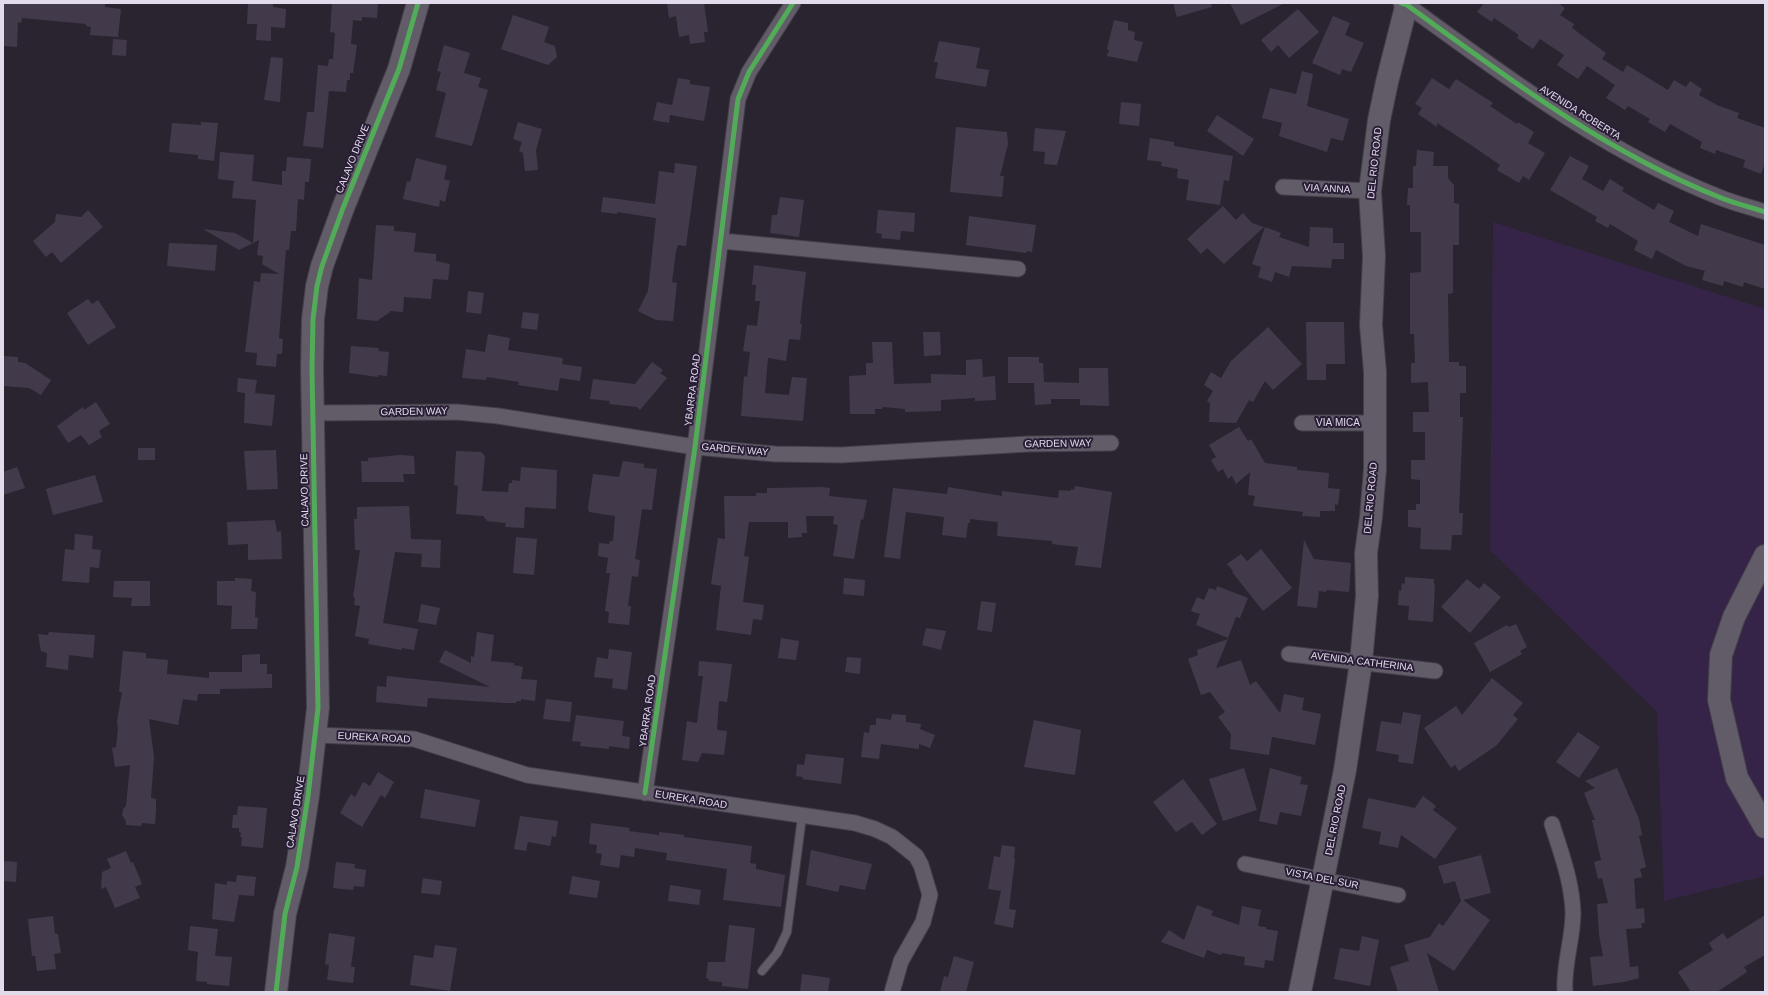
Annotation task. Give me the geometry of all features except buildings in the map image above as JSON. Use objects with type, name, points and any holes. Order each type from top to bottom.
[{"type":"street","name":"CALAVO DRIVE","points":[[276,992],[285,914],[297,867],[316,735],[318,708],[313,413],[313,319],[316,286],[342,208],[399,69],[418,3]]},
{"type":"street","name":"YBARRA ROAD","points":[[645,793],[695,447],[722,241],[738,99],[748,72],[793,3]]},
{"type":"street","name":"DEL RIO ROAD","points":[[1300,992],[1345,770],[1361,662],[1367,596],[1366,553],[1375,469],[1375,372],[1371,326],[1374,256],[1370,191],[1379,120],[1405,4]]},
{"type":"street","name":"AVENIDA ROBERTA","points":[[1405,4],[1543,102],[1636,158],[1678,180],[1714,196],[1765,212]]},
{"type":"street","name":"VIA ANNA","points":[[1283,188],[1370,191]]},
{"type":"street","points":[[722,241],[1018,269]]},
{"type":"street","name":"GARDEN WAY","points":[[313,413],[457,412],[498,416],[695,447],[775,454],[841,455],[1028,444],[1111,443]]},
{"type":"street","name":"VIA MICA","points":[[1302,423],[1374,423]]},
{"type":"street","points":[[1765,556],[1734,617],[1721,655],[1719,700],[1737,778],[1765,827]]},
{"type":"street","name":"AVENIDA CATHERINA","points":[[1289,654],[1435,671]]},
{"type":"street","name":"EUREKA ROAD","points":[[316,735],[414,740],[527,775],[855,824],[875,829],[892,837],[916,856],[921,865],[930,894],[925,917],[901,961],[892,992]]},
{"type":"street","points":[[1552,824],[1571,881],[1573,914],[1564,976],[1565,992]]},
{"type":"street","name":"VISTA DEL SUR","points":[[1245,864],[1398,895]]},
{"type":"lane","points":[[762,971],[780,948],[787,932],[802,817]]},
{"type":"shaded area","points":[[1493,222],[1765,309],[1765,876],[1664,901],[1657,712],[1490,550]]},
{"type":"cycle path","points":[[276,992],[285,914],[297,867],[308,796],[318,708],[312,368],[313,319],[317,286],[322,266],[343,208],[399,69],[418,3]]},
{"type":"cycle path","points":[[645,793],[695,447],[738,99],[749,72],[793,3]]},
{"type":"cycle path","points":[[1401,3],[1407,5],[1481,59],[1557,111],[1636,158],[1677,179],[1724,199],[1765,212]]}]
